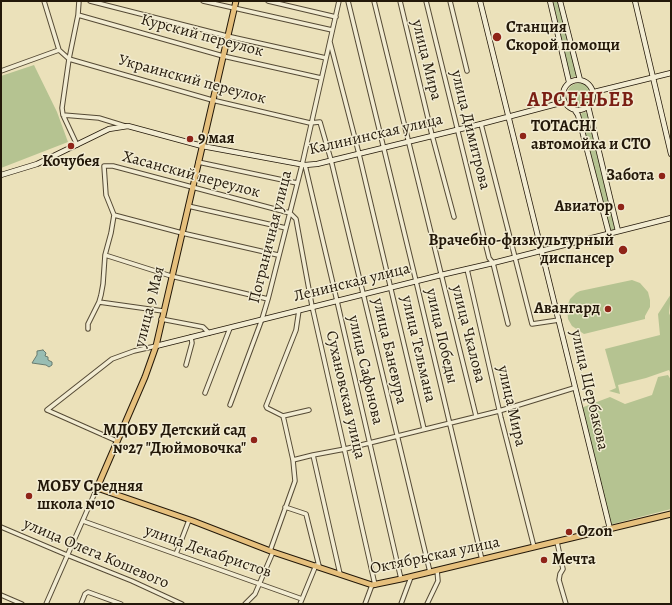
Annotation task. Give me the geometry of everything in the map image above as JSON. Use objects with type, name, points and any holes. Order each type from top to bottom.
[{"type":"main road","name":"улица 9 Мая","points":[[97,488],[145,377],[156,346],[161,319],[236,1]]},
{"type":"main road","name":"улица Щербакова","points":[[480,1],[559,320],[574,388],[610,529]]},
{"type":"main road","points":[[550,1],[569,82],[563,92],[564,102],[578,115],[609,234]]},
{"type":"main road","points":[[560,1],[580,80]]},
{"type":"main road","points":[[635,1],[671,154]]},
{"type":"main road","points":[[594,92],[671,73]]},
{"type":"main road","points":[[569,82],[580,80],[588,84],[594,92]]},
{"type":"main road","points":[[574,110],[580,110],[588,106],[591,103],[594,92]]},
{"type":"main road","name":"Калининская улица","points":[[1,175],[37,164],[109,129],[128,126],[202,146],[303,165],[359,154],[564,102]]},
{"type":"main road","points":[[588,106],[618,231]]},
{"type":"main road","name":"Ленинская улица","points":[[156,346],[671,218]]},
{"type":"main road","name":"Октябрьская улица","points":[[97,488],[189,520],[271,551],[374,585],[671,514]]},
{"type":"street","points":[[44,1],[59,50],[68,58]]},
{"type":"street","points":[[77,145],[63,115],[62,102],[68,58],[78,15],[79,1]]},
{"type":"street","points":[[90,1],[227,36],[326,58]]},
{"type":"street","points":[[203,1],[332,30]]},
{"type":"street","points":[[268,1],[336,17]]},
{"type":"street","name":"Пограничная улица","points":[[230,405],[268,299],[278,255],[303,165],[310,123],[339,1]]},
{"type":"street","name":"улица Победы","points":[[348,1],[482,560]]},
{"type":"street","name":"улица Чкалова","points":[[374,1],[476,416]]},
{"type":"street","name":"улица Мира","points":[[400,1],[432,135],[454,217]]},
{"type":"street","name":"улица Димитрова","points":[[426,1],[489,258],[493,263],[508,324]]},
{"type":"street","points":[[450,1],[467,70]]},
{"type":"street","name":"Курский переулок","points":[[78,15],[223,56],[321,78]]},
{"type":"street","name":"улица Тельмана","points":[[330,41],[359,154],[424,429]]},
{"type":"street","points":[[1,71],[59,50]]},
{"type":"street","name":"Украинский переулок","points":[[68,58],[212,100],[310,123]]},
{"type":"street","points":[[63,115],[99,118],[128,126]]},
{"type":"street","name":"улица Баневура","points":[[310,123],[320,122],[331,160],[430,572]]},
{"type":"street","points":[[482,124],[532,324],[559,320]]},
{"type":"street","points":[[198,162],[297,183]]},
{"type":"street","name":"улица Сафонова","points":[[303,165],[337,301],[401,579]]},
{"type":"street","name":"Хасанский переулок","points":[[114,216],[106,195],[104,166],[113,166],[192,188],[290,212]]},
{"type":"street","points":[[188,206],[286,228]]},
{"type":"street","name":"Сухановская улица","points":[[290,212],[296,219],[312,306],[374,585]]},
{"type":"street","points":[[88,329],[88,324],[99,302],[103,284],[105,255],[114,216],[278,255]]},
{"type":"street","points":[[105,255],[171,276],[268,299]]},
{"type":"street","name":"улица Мира","points":[[467,269],[499,411],[534,547]]},
{"type":"street","points":[[99,302],[163,311]]},
{"type":"street","points":[[299,310],[296,330],[266,406],[267,408],[283,416],[309,410]]},
{"type":"street","points":[[161,319],[203,328],[209,333]]},
{"type":"street","points":[[205,393],[230,328]]},
{"type":"street","points":[[186,365],[192,343],[191,337]]},
{"type":"street","points":[[117,441],[47,410],[112,359],[134,351],[156,346]]},
{"type":"street","points":[[293,460],[313,454],[345,449],[396,435],[499,411],[574,388]]},
{"type":"street","points":[[245,604],[254,596],[260,583],[295,481],[293,460],[283,416]]},
{"type":"street","points":[[313,454],[340,574]]},
{"type":"street","name":"улица 9 Мая","points":[[46,604],[97,488]]},
{"type":"street","points":[[285,507],[306,514],[318,566],[300,604]]},
{"type":"street","points":[[176,554],[189,520]]},
{"type":"street","name":"улица Декабристов","points":[[83,521],[302,599]]},
{"type":"street","name":"улица Олега Кошевого","points":[[1,527],[132,581],[182,604]]},
{"type":"street","points":[[557,542],[563,569],[560,574],[560,580],[566,604]]},
{"type":"street","points":[[428,604],[438,581],[437,570]]},
{"type":"street","points":[[401,604],[411,577]]},
{"type":"street","points":[[364,604],[374,585]]},
{"type":"street","points":[[81,604],[85,594],[88,592],[121,604]]},
{"type":"street","points":[[1,595],[22,604]]},
{"type":"green space","points":[[553,1],[558,1],[577,76],[570,78]]},
{"type":"green space","points":[[34,65],[57,112],[68,142],[1,168],[1,76]]},
{"type":"green space","points":[[579,83],[584,84],[590,90],[590,100],[584,106],[579,107],[574,106],[568,100],[567,95],[568,90],[574,84]]},
{"type":"green space","points":[[585,112],[587,114],[615,228],[612,231],[610,229],[581,115]]},
{"type":"green space","name":"Авангард","points":[[632,280],[640,283],[648,292],[650,307],[645,319],[584,334],[572,326],[568,319],[567,307],[570,299],[576,293]]},
{"type":"green space","points":[[671,294],[669,313],[671,318],[671,374],[669,370],[618,385],[620,394],[609,391],[616,388],[605,349],[660,335],[658,314]]},
{"type":"green space","points":[[668,375],[671,380],[671,509],[609,525],[581,408],[610,397],[625,404],[652,395],[658,377]]},
{"type":"water","points":[[43,350],[46,353],[45,356],[48,357],[48,360],[52,362],[52,365],[49,367],[46,365],[32,363],[37,355],[37,351]]},
{"type":"place","name":"Станция Скорой помощи","points":[[497,37]]},
{"type":"place","name":"TOTACHI автомойка и СТО","points":[[523,136]]},
{"type":"place","name":"9 мая","points":[[190,139]]},
{"type":"place","name":"Кочубея","points":[[71,146]]},
{"type":"place","name":"Забота","points":[[662,176]]},
{"type":"place","name":"Авиатор","points":[[621,207]]},
{"type":"place","name":"Врачебно-физкультурный диспансер","points":[[623,250]]},
{"type":"place","name":"Авангард","points":[[608,309]]},
{"type":"place","name":"МДОБУ Детский сад №27 \"Дюймовочка\"","points":[[254,440]]},
{"type":"place","name":"МОБУ Средняя школа №10","points":[[29,496]]},
{"type":"place","name":"Ozon","points":[[569,532]]},
{"type":"place","name":"Мечта","points":[[544,560]]},
{"type":"district","name":"АРСЕНЬЕВ","points":[[581,101]]}]
